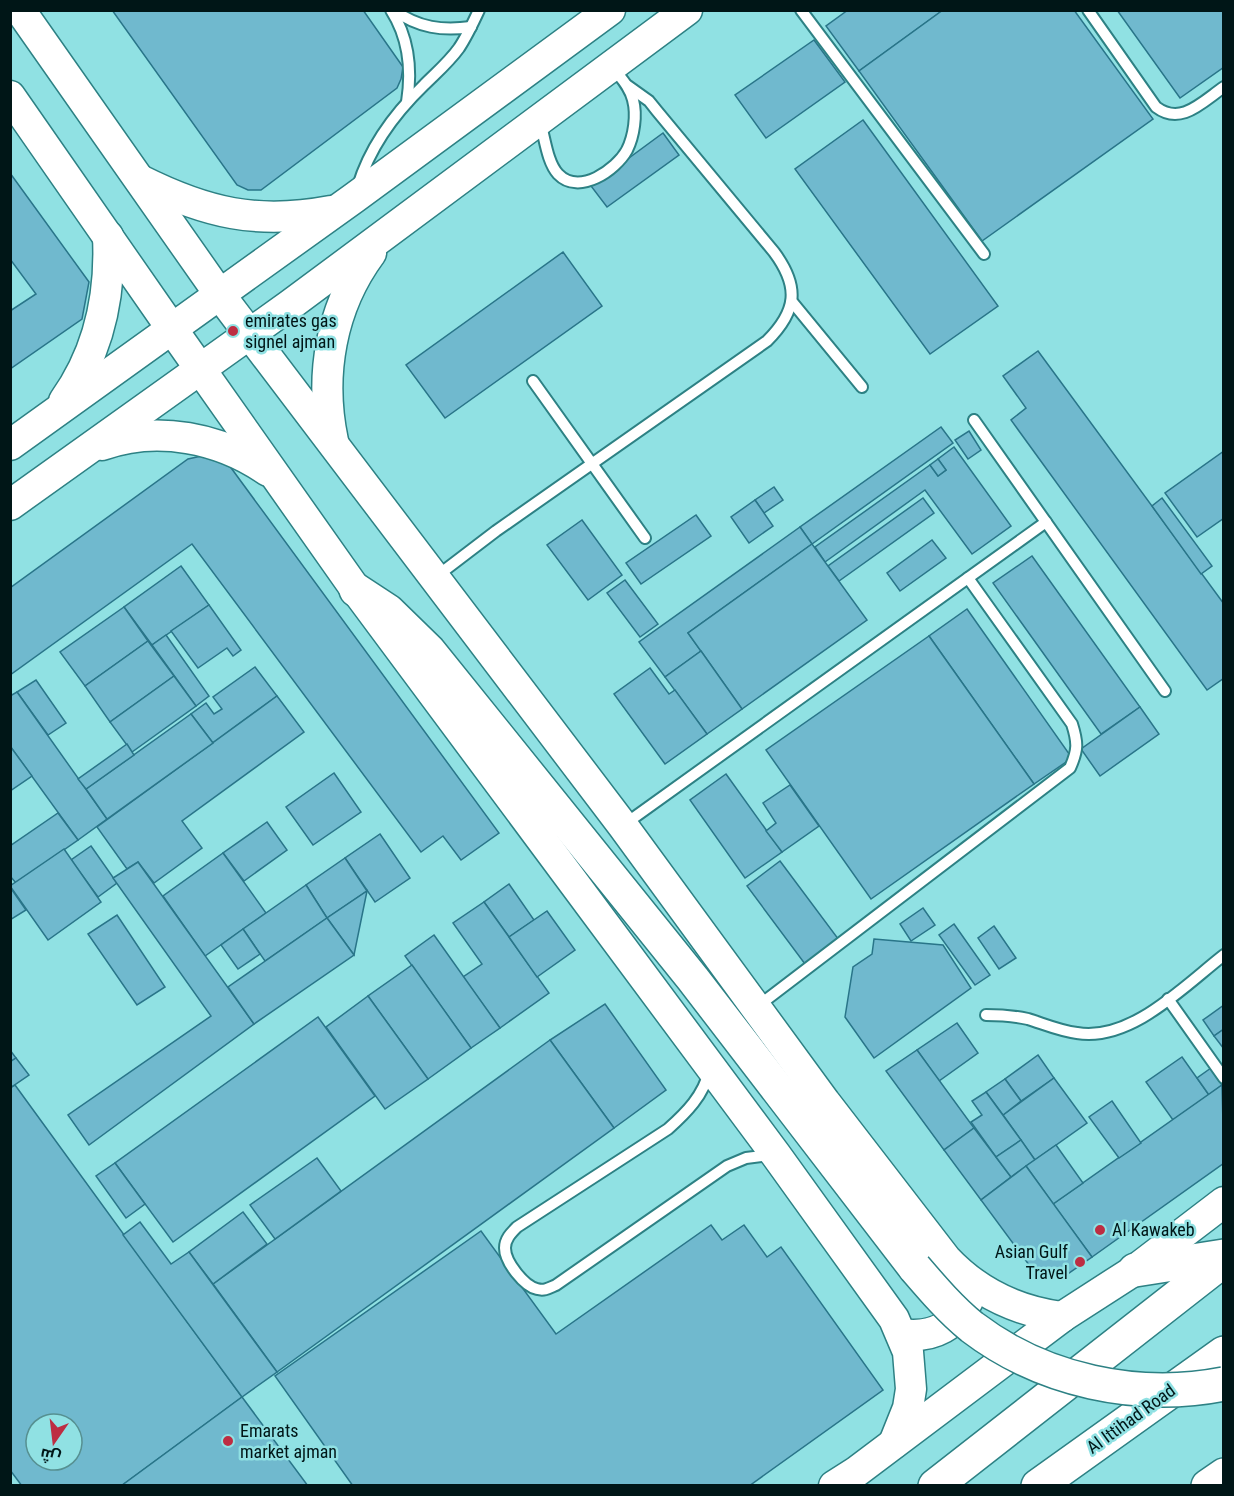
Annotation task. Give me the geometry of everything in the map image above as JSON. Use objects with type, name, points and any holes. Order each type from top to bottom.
[{"type":"main road","points":[[20,10],[220,295],[622,826],[825,1102],[939,1250],[958,1272],[988,1294],[1024,1310],[1062,1317]]},
{"type":"main road","points":[[10,445],[220,295],[610,10]]},
{"type":"main road","points":[[10,505],[249,334],[540,120],[620,76],[687,10]]},
{"type":"main road","points":[[10,96],[356,591],[776,1155],[894,1319],[908,1352],[911,1389],[903,1426],[894,1443]]},
{"type":"main road","points":[[138,178],[192,204],[220,212],[249,216],[279,218],[308,215],[345,204]]},
{"type":"main road","points":[[335,446],[329,422],[327,397],[330,346],[339,314],[352,284],[369,255],[385,235]]},
{"type":"main road","points":[[55,413],[74,387],[100,330],[110,268],[108,237]]},
{"type":"main road","points":[[85,451],[129,438],[175,436],[208,442],[238,453],[276,476]]},
{"type":"main road","points":[[356,591],[388,611],[429,651],[693,979],[915,1268],[939,1295],[972,1326],[996,1343],[1050,1371],[1114,1387],[1171,1390],[1224,1384]]},
{"type":"main road","points":[[834,1485],[856,1472],[1062,1317],[1135,1270],[1224,1202]]},
{"type":"main road","points":[[1135,1270],[1224,1258]]},
{"type":"main road","points":[[935,1485],[1224,1258]]},
{"type":"main road","points":[[901,1334],[926,1335],[949,1326],[966,1307],[972,1283]]},
{"type":"main road","name":"Al Ittihad Road","points":[[1038,1485],[1224,1353]]},
{"type":"main road","points":[[1208,1485],[1224,1475]]},
{"type":"lane","points":[[393,10],[409,20],[432,28],[471,27]]},
{"type":"lane","points":[[393,10],[402,32],[410,66],[407,102]]},
{"type":"lane","points":[[345,204],[375,144],[407,102],[444,67],[459,48],[479,10]]},
{"type":"lane","points":[[801,10],[984,254]]},
{"type":"lane","points":[[1088,10],[1156,107],[1162,112],[1178,115],[1186,113],[1224,87]]},
{"type":"lane","points":[[540,120],[552,164],[557,172],[571,182],[588,181],[620,159],[631,139],[635,114],[633,100],[620,76]]},
{"type":"lane","points":[[434,578],[496,531],[767,341],[778,330],[793,303],[789,275],[774,252],[657,111],[620,76]]},
{"type":"lane","points":[[793,303],[862,387]]},
{"type":"lane","points":[[533,381],[645,538]]},
{"type":"lane","points":[[974,420],[1165,691]]},
{"type":"lane","points":[[622,826],[1046,522]]},
{"type":"lane","points":[[756,1008],[1070,768],[1076,754],[1077,739],[1072,724],[968,578]]},
{"type":"lane","points":[[986,1015],[1006,1015],[1064,1031],[1098,1034],[1130,1025],[1168,999],[1224,955]]},
{"type":"lane","points":[[1168,999],[1224,1078]]},
{"type":"lane","points":[[710,1067],[707,1079],[697,1098],[684,1115],[668,1129],[517,1227],[508,1236],[505,1248],[508,1260],[526,1282],[535,1289],[546,1290],[727,1166],[746,1158],[776,1155]]},
{"type":"building","points":[[112,10],[363,10],[403,67],[401,79],[397,88],[261,190],[248,190],[237,185]]},
{"type":"building","points":[[848,10],[943,10],[859,71],[826,26]]},
{"type":"building","points":[[943,10],[1074,10],[1153,119],[982,241],[859,71]]},
{"type":"building","points":[[1117,10],[1224,10],[1224,67],[1180,98]]},
{"type":"building","points":[[814,40],[845,82],[766,138],[735,95]]},
{"type":"building","points":[[863,120],[998,306],[930,354],[795,169]]},
{"type":"building","points":[[663,133],[679,155],[607,207],[591,186]]},
{"type":"building","points":[[10,173],[89,282],[82,319],[10,369],[10,311],[36,294],[10,259]]},
{"type":"building","points":[[563,252],[602,306],[445,418],[406,365]]},
{"type":"building","points":[[1038,351],[1224,604],[1224,678],[1207,690],[1011,420],[1026,408],[1003,376]]},
{"type":"building","points":[[941,427],[953,443],[812,544],[800,527]]},
{"type":"building","points":[[969,431],[981,450],[968,459],[955,440]]},
{"type":"building","points":[[954,447],[1011,526],[972,554],[925,490],[825,562],[815,547],[930,465],[938,476],[946,470],[938,459]]},
{"type":"building","points":[[1224,451],[1224,518],[1197,537],[1165,493]]},
{"type":"building","points":[[206,455],[226,461],[499,833],[461,860],[443,836],[421,852],[192,544],[10,675],[10,588],[188,459]]},
{"type":"building","points":[[938,459],[946,470],[938,476],[930,465]]},
{"type":"building","points":[[774,487],[783,500],[764,513],[755,500]]},
{"type":"building","points":[[923,498],[934,513],[839,581],[828,566]]},
{"type":"building","points":[[1162,498],[1212,566],[1201,574],[1152,506]]},
{"type":"building","points":[[755,500],[773,526],[749,543],[731,517]]},
{"type":"building","points":[[696,515],[711,536],[641,584],[626,563]]},
{"type":"building","points":[[582,520],[622,575],[588,600],[547,545]]},
{"type":"building","points":[[800,527],[812,544],[688,633],[701,651],[665,677],[639,642]]},
{"type":"building","points":[[932,540],[946,558],[900,591],[887,573]]},
{"type":"building","points":[[812,544],[867,620],[742,709],[688,633]]},
{"type":"building","points":[[1032,556],[1140,707],[1101,734],[993,583]]},
{"type":"building","points":[[181,566],[209,605],[152,645],[124,607]]},
{"type":"building","points":[[625,580],[658,624],[640,637],[607,593]]},
{"type":"building","points":[[209,605],[241,650],[233,656],[227,648],[198,668],[171,631]]},
{"type":"building","points":[[124,607],[148,641],[85,686],[60,652]]},
{"type":"building","points":[[967,609],[1072,758],[1034,784],[929,636]]},
{"type":"building","points":[[166,635],[209,696],[196,706],[152,645]]},
{"type":"building","points":[[929,636],[1034,784],[871,899],[766,750]]},
{"type":"building","points":[[148,641],[174,676],[110,722],[85,686]]},
{"type":"building","points":[[701,651],[742,709],[707,734],[665,677]]},
{"type":"building","points":[[255,667],[277,696],[213,743],[191,714],[206,703],[214,714],[222,709],[213,697]]},
{"type":"building","points":[[650,668],[669,694],[675,690],[707,734],[665,764],[614,694]]},
{"type":"building","points":[[174,676],[196,706],[132,752],[110,722]]},
{"type":"building","points":[[36,680],[66,723],[48,735],[17,692]]},
{"type":"building","points":[[17,692],[107,819],[78,840],[10,746],[10,696]]},
{"type":"building","points":[[277,696],[304,732],[182,821],[202,848],[154,883],[138,862],[127,869],[97,827]]},
{"type":"building","points":[[1140,707],[1159,734],[1100,776],[1081,749]]},
{"type":"building","points":[[191,714],[213,743],[107,819],[86,789]]},
{"type":"building","points":[[127,744],[134,755],[86,789],[78,779]]},
{"type":"building","points":[[10,746],[32,776],[10,791]]},
{"type":"building","points":[[334,773],[361,812],[313,845],[286,807]]},
{"type":"building","points":[[726,774],[782,852],[745,878],[690,800]]},
{"type":"building","points":[[790,785],[819,826],[782,852],[766,831],[776,823],[763,803]]},
{"type":"building","points":[[58,813],[78,840],[16,883],[10,876],[10,846]]},
{"type":"building","points":[[267,822],[287,850],[244,881],[223,853]]},
{"type":"building","points":[[380,834],[410,878],[375,902],[345,858]]},
{"type":"building","points":[[91,846],[117,883],[98,897],[71,860]]},
{"type":"building","points":[[64,849],[101,902],[48,940],[10,886]]},
{"type":"building","points":[[223,853],[266,913],[205,956],[163,896]]},
{"type":"building","points":[[345,858],[367,891],[327,918],[306,885]]},
{"type":"building","points":[[780,861],[839,940],[805,964],[747,886]]},
{"type":"building","points":[[138,862],[254,1024],[89,1145],[68,1115],[211,1016],[113,878]]},
{"type":"building","points":[[509,884],[534,920],[509,937],[484,902]]},
{"type":"building","points":[[306,885],[327,918],[265,961],[243,929]]},
{"type":"building","points":[[10,887],[26,910],[10,920]]},
{"type":"building","points":[[367,891],[354,955],[327,918]]},
{"type":"building","points":[[484,902],[549,993],[500,1028],[463,977],[482,964],[453,923]]},
{"type":"building","points":[[923,908],[935,925],[911,941],[900,924]]},
{"type":"building","points":[[547,911],[575,950],[537,977],[509,937]]},
{"type":"building","points":[[117,915],[165,987],[137,1005],[88,934]]},
{"type":"building","points":[[327,918],[354,955],[254,1024],[228,987]]},
{"type":"building","points":[[954,924],[990,975],[975,985],[939,935]]},
{"type":"building","points":[[994,926],[1016,958],[999,969],[978,938]]},
{"type":"building","points":[[243,929],[260,954],[238,969],[221,945]]},
{"type":"building","points":[[434,935],[500,1028],[471,1048],[405,956]]},
{"type":"building","points":[[874,939],[943,945],[971,988],[874,1058],[845,1017],[853,967],[872,954]]},
{"type":"building","points":[[412,965],[471,1048],[428,1079],[368,996]]},
{"type":"building","points":[[368,996],[428,1079],[385,1109],[326,1027]]},
{"type":"building","points":[[605,1004],[666,1090],[614,1128],[550,1040]]},
{"type":"building","points":[[1224,1005],[1224,1029],[1214,1036],[1203,1020]]},
{"type":"building","points":[[318,1017],[375,1096],[173,1242],[115,1163]]},
{"type":"building","points":[[957,1023],[978,1053],[939,1081],[917,1050]]},
{"type":"building","points":[[1224,1029],[1224,1049],[1214,1036]]},
{"type":"building","points":[[550,1040],[614,1128],[277,1372],[213,1284]]},
{"type":"building","points":[[10,1050],[16,1058],[10,1062]]},
{"type":"building","points":[[917,1050],[974,1128],[944,1150],[886,1071]]},
{"type":"building","points":[[1038,1055],[1054,1078],[1021,1101],[1005,1079]]},
{"type":"building","points":[[1182,1057],[1209,1095],[1173,1120],[1146,1082]]},
{"type":"building","points":[[16,1058],[29,1075],[10,1088],[10,1062]]},
{"type":"building","points":[[1211,1068],[1222,1085],[1209,1095],[1197,1078]]},
{"type":"building","points":[[1054,1078],[1087,1123],[1035,1160],[1003,1115]]},
{"type":"building","points":[[1005,1079],[1021,1101],[1003,1115],[986,1092]]},
{"type":"building","points":[[15,1085],[242,1397],[121,1486],[22,1486],[10,1470],[10,1088]]},
{"type":"building","points":[[1222,1085],[1224,1163],[1092,1257],[1053,1204]]},
{"type":"building","points":[[986,1092],[1021,1140],[996,1157],[971,1122],[982,1115],[972,1101]]},
{"type":"building","points":[[1112,1101],[1141,1143],[1119,1158],[1089,1117]]},
{"type":"building","points":[[974,1128],[1011,1177],[981,1200],[944,1150]]},
{"type":"building","points":[[1021,1140],[1035,1160],[1011,1177],[996,1157]]},
{"type":"building","points":[[1056,1145],[1083,1183],[1053,1204],[1026,1166]]},
{"type":"building","points":[[317,1158],[341,1191],[275,1239],[250,1205]]},
{"type":"building","points":[[115,1163],[145,1204],[126,1218],[96,1176]]},
{"type":"building","points":[[1026,1166],[1092,1257],[1062,1278],[1038,1277],[981,1200]]},
{"type":"building","points":[[243,1212],[267,1244],[213,1284],[189,1252]]},
{"type":"building","points":[[140,1222],[171,1264],[189,1252],[277,1372],[242,1397],[123,1235]]},
{"type":"building","points":[[711,1225],[722,1240],[744,1225],[767,1257],[781,1247],[883,1390],[749,1486],[353,1486],[275,1376],[481,1231],[556,1334]]},
{"type":"building","name":"Emarats market ajman","points":[[242,1397],[308,1486],[121,1486]]},
{"type":"place","name":"emirates gas signel ajman","points":[[233,331]]},
{"type":"place","name":"Al Kawakeb","points":[[1100,1230]]},
{"type":"place","name":"Asian Gulf Travel","points":[[1080,1262]]},
{"type":"place","name":"Emarats market ajman","points":[[228,1441]]}]
